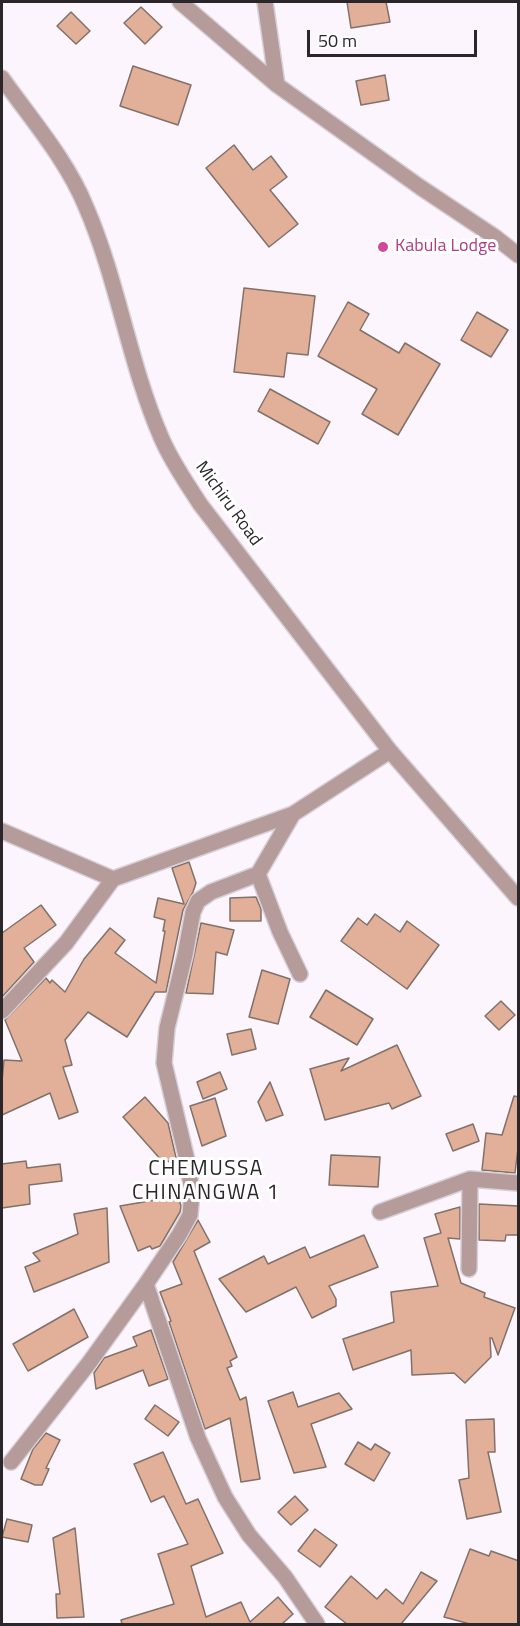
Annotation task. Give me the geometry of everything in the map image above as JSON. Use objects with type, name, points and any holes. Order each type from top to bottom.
[{"type":"street","points":[[180,2],[278,85],[420,188],[519,255]]},
{"type":"street","points":[[265,2],[278,85]]},
{"type":"street","name":"Michiru Road","points":[[2,78],[64,165],[86,207],[103,256],[129,348],[161,436],[174,464],[200,504],[390,751],[519,898]]},
{"type":"street","points":[[2,1011],[66,943],[113,879],[292,814],[390,751]]},
{"type":"street","points":[[11,1462],[89,1363],[146,1284],[190,1215],[192,1192],[187,1160],[164,1063],[167,1028],[185,956],[193,912],[198,901],[212,892],[258,874],[292,814]]},
{"type":"street","points":[[2,831],[113,879]]},
{"type":"street","points":[[258,874],[280,932],[300,974]]},
{"type":"street","points":[[469,1269],[470,1179]]},
{"type":"street","points":[[380,1212],[470,1179],[519,1183]]},
{"type":"street","points":[[146,1284],[198,1438],[225,1497],[249,1535],[285,1577],[317,1624]]},
{"type":"building","points":[[347,2],[386,2],[390,22],[351,28]]},
{"type":"building","points":[[141,7],[162,27],[145,44],[124,23]]},
{"type":"building","points":[[71,12],[90,31],[76,44],[57,26]]},
{"type":"building","points":[[133,66],[191,85],[178,125],[120,106]]},
{"type":"building","points":[[385,75],[389,100],[361,105],[356,81]]},
{"type":"building","points":[[234,145],[253,170],[271,156],[287,177],[270,190],[298,224],[269,247],[206,168]]},
{"type":"building","points":[[244,288],[315,296],[308,355],[287,353],[284,377],[234,372]]},
{"type":"building","points":[[348,302],[369,314],[360,330],[399,353],[405,343],[440,364],[398,435],[362,414],[377,389],[318,356]]},
{"type":"building","points":[[477,312],[508,330],[491,357],[461,340]]},
{"type":"building","points":[[270,389],[330,422],[318,444],[258,411]]},
{"type":"building","points":[[189,862],[196,883],[183,910],[166,992],[155,992],[127,1037],[88,1012],[65,1040],[72,1065],[63,1067],[78,1112],[59,1119],[50,1093],[2,1115],[4,1060],[22,1061],[5,1020],[46,978],[50,983],[52,980],[65,992],[84,959],[110,928],[125,940],[115,953],[156,983],[165,931],[163,931],[165,920],[154,917],[158,898],[184,904],[172,868]]},
{"type":"building","points":[[256,897],[261,909],[261,921],[230,921],[230,898]]},
{"type":"building","points":[[41,905],[56,925],[24,948],[34,962],[2,997],[2,933]]},
{"type":"building","points":[[375,914],[400,932],[407,921],[439,945],[407,989],[341,941],[358,918],[367,925]]},
{"type":"building","points":[[201,923],[234,930],[227,955],[216,952],[213,994],[186,993]]},
{"type":"building","points":[[262,970],[290,979],[278,1024],[249,1017]]},
{"type":"building","points":[[326,990],[373,1019],[357,1045],[310,1017]]},
{"type":"building","points":[[501,1001],[515,1015],[499,1030],[485,1016]]},
{"type":"building","points":[[251,1029],[256,1049],[232,1055],[227,1034]]},
{"type":"building","points":[[397,1045],[421,1096],[392,1109],[389,1103],[325,1120],[310,1069],[349,1058],[341,1071]]},
{"type":"building","points":[[220,1072],[227,1089],[203,1099],[197,1082]]},
{"type":"building","points":[[270,1082],[283,1115],[266,1121],[258,1102]]},
{"type":"building","points":[[514,1096],[519,1097],[519,1140],[515,1173],[482,1170],[486,1133],[502,1135]]},
{"type":"building","points":[[145,1097],[168,1123],[177,1162],[162,1161],[123,1117]]},
{"type":"building","points":[[215,1098],[226,1136],[202,1146],[190,1106]]},
{"type":"building","points":[[473,1124],[479,1141],[453,1151],[446,1134]]},
{"type":"building","points":[[331,1155],[380,1157],[378,1187],[329,1185]]},
{"type":"building","points":[[26,1161],[27,1168],[60,1164],[62,1181],[29,1185],[30,1204],[2,1208],[2,1164]]},
{"type":"building","points":[[178,1196],[180,1212],[160,1246],[152,1249],[150,1246],[138,1251],[120,1206]]},
{"type":"building","points":[[479,1204],[519,1206],[519,1235],[506,1235],[505,1241],[479,1240]]},
{"type":"building","points":[[460,1207],[460,1239],[448,1238],[461,1283],[485,1293],[484,1297],[515,1308],[498,1355],[492,1338],[490,1338],[491,1357],[465,1383],[454,1373],[412,1375],[411,1350],[353,1370],[343,1339],[394,1322],[391,1292],[438,1286],[424,1238],[441,1233],[435,1214]]},
{"type":"building","points":[[107,1208],[109,1262],[34,1292],[25,1267],[40,1261],[33,1253],[78,1234],[74,1214]]},
{"type":"building","points":[[198,1220],[210,1242],[194,1251],[237,1357],[230,1361],[232,1366],[227,1368],[240,1400],[246,1397],[260,1479],[241,1482],[230,1418],[205,1429],[160,1292],[182,1284],[173,1262]]},
{"type":"building","points":[[364,1235],[378,1267],[329,1286],[336,1299],[336,1306],[312,1318],[296,1287],[246,1312],[219,1279],[264,1256],[268,1264],[305,1247],[310,1258]]},
{"type":"building","points":[[74,1309],[88,1337],[28,1371],[13,1344]]},
{"type":"building","points":[[151,1330],[168,1379],[149,1386],[143,1370],[96,1389],[94,1373],[104,1358],[137,1346],[133,1337]]},
{"type":"building","points":[[293,1392],[298,1407],[339,1393],[352,1409],[311,1424],[326,1467],[294,1473],[268,1401]]},
{"type":"building","points":[[155,1405],[179,1422],[168,1436],[145,1419]]},
{"type":"building","points":[[494,1419],[495,1452],[488,1452],[501,1512],[467,1519],[459,1480],[469,1478],[466,1420]]},
{"type":"building","points":[[46,1433],[60,1440],[46,1468],[49,1469],[42,1485],[35,1485],[21,1479],[33,1449]]},
{"type":"building","points":[[358,1442],[371,1450],[375,1444],[390,1453],[374,1481],[345,1464]]},
{"type":"building","points":[[163,1452],[186,1504],[198,1499],[223,1553],[191,1566],[206,1617],[241,1602],[250,1622],[278,1597],[293,1614],[282,1624],[122,1624],[121,1620],[174,1604],[158,1554],[188,1544],[164,1496],[151,1502],[134,1464]]},
{"type":"building","points":[[295,1496],[308,1510],[291,1525],[278,1512]]},
{"type":"building","points":[[7,1519],[32,1525],[28,1542],[2,1537]]},
{"type":"building","points":[[75,1528],[84,1617],[57,1618],[56,1594],[60,1594],[53,1538]]},
{"type":"building","points":[[315,1529],[337,1545],[320,1567],[298,1551]]},
{"type":"building","points":[[470,1549],[489,1556],[491,1551],[519,1561],[519,1624],[470,1624],[444,1617]]},
{"type":"building","points":[[421,1572],[437,1581],[401,1624],[347,1624],[325,1607],[351,1576],[377,1599],[386,1589],[403,1604]]},
{"type":"place","name":"Kabula Lodge","points":[[383,247]]},
{"type":"district","name":"CHEMUSSA CHINANGWA 1","points":[[206,1182]]}]
